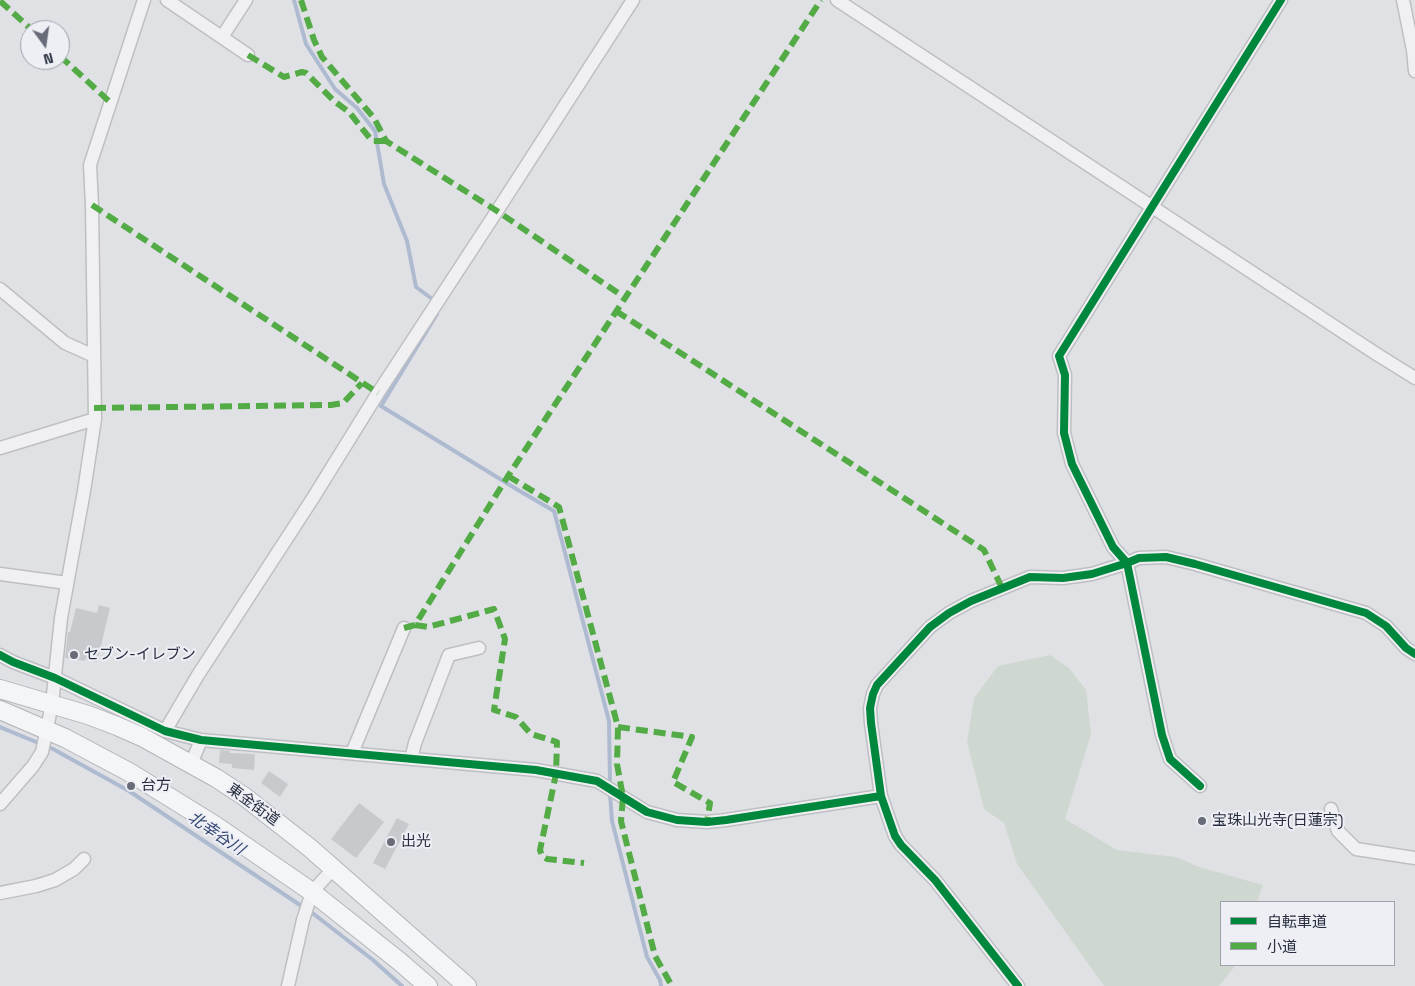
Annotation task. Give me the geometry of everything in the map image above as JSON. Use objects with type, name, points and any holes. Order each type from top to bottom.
[{"type":"highway","name":"東金街道","points":[[0,689],[88,715],[117,726],[142,737],[216,778],[245,797],[310,848],[467,986]]},
{"type":"highway","points":[[0,710],[65,738],[137,777],[216,826],[312,892],[428,986]]},
{"type":"street","points":[[0,804],[33,766],[42,752],[52,704],[61,618],[95,419],[90,165],[144,0]]},
{"type":"street","points":[[167,0],[248,55]]},
{"type":"street","points":[[222,37],[246,0]]},
{"type":"street","points":[[165,731],[198,675],[313,498],[378,393],[633,0]]},
{"type":"street","points":[[837,0],[1378,356],[1415,378]]},
{"type":"street","points":[[1200,786],[1170,758],[1162,735],[1127,563],[1113,547],[1072,464],[1064,433],[1065,375],[1059,356],[1281,0]]},
{"type":"street","points":[[1403,0],[1412,26],[1415,72]]},
{"type":"street","points":[[0,289],[65,343],[94,356]]},
{"type":"street","points":[[0,448],[95,419]]},
{"type":"street","points":[[1018,986],[935,880],[901,845],[895,836],[881,796],[871,723],[870,708],[873,694],[877,685],[930,626],[971,601],[1030,577],[1063,578],[1092,574],[1139,558],[1166,557],[1366,613],[1386,626],[1406,648],[1415,654]]},
{"type":"street","points":[[0,574],[67,583]]},
{"type":"street","points":[[352,753],[404,628]]},
{"type":"street","points":[[411,759],[415,743],[448,655],[479,648]]},
{"type":"street","points":[[0,655],[55,678],[165,731],[201,740],[536,770],[597,782],[647,812],[664,818],[707,822],[881,796]]},
{"type":"street","points":[[191,764],[201,740]]},
{"type":"street","points":[[1331,809],[1338,831],[1356,849],[1415,858]]},
{"type":"street","points":[[0,893],[55,880],[74,869],[84,859]]},
{"type":"street","points":[[288,986],[303,920],[312,892],[333,869]]},
{"type":"shaded area","points":[[1050,655],[1069,668],[1086,690],[1091,734],[1065,819],[1117,850],[1176,857],[1199,867],[1263,885],[1257,901],[1220,901],[1220,966],[1235,966],[1219,986],[1104,986],[1017,864],[1004,823],[984,809],[967,742],[974,698],[998,666]]},
{"type":"building","points":[[99,605],[110,608],[97,662],[65,658],[68,632],[70,632],[76,608],[97,613]]},
{"type":"building","points":[[220,750],[230,751],[230,753],[255,754],[254,770],[232,768],[232,764],[219,763]]},
{"type":"building","points":[[269,771],[288,784],[280,797],[261,783]]},
{"type":"building","points":[[359,803],[384,822],[356,858],[331,839]]},
{"type":"building","points":[[397,818],[409,824],[385,869],[373,863]]},
{"type":"waterway","points":[[294,0],[306,44],[335,89],[357,108],[375,131],[384,184],[407,241],[416,287],[435,301]]},
{"type":"waterway","points":[[437,314],[381,406],[554,511],[609,721],[610,784]]},
{"type":"waterway","name":"北幸谷川","points":[[0,727],[53,749],[129,791],[315,915],[373,960],[402,986]]},
{"type":"waterway","points":[[610,794],[612,821],[647,957],[660,980],[661,986]]},
{"type":"marked path","points":[[301,0],[314,40],[322,57],[374,118],[386,141],[497,211],[624,297]]},
{"type":"marked path","points":[[404,628],[415,625],[508,476],[821,0]]},
{"type":"marked path","points":[[0,1],[21,20]]},
{"type":"marked path","points":[[248,55],[284,77],[302,72],[306,73],[334,101],[349,112],[372,141],[386,141]]},
{"type":"marked path","points":[[70,65],[111,103]]},
{"type":"marked path","points":[[92,205],[378,393]]},
{"type":"marked path","points":[[616,311],[984,550],[1002,588]]},
{"type":"marked path","points":[[94,408],[331,405],[343,403],[362,383]]},
{"type":"marked path","points":[[508,476],[559,507],[618,727],[617,764],[623,797],[621,821],[655,956],[672,986]]},
{"type":"marked path","points":[[415,625],[428,627],[494,609],[505,639],[494,710],[516,717],[531,734],[557,742],[556,774],[540,850],[542,856],[547,859],[584,863]]},
{"type":"marked path","points":[[618,727],[692,737],[673,782],[710,803],[707,822]]},
{"type":"cycle path","points":[[1200,786],[1170,759],[1162,735],[1127,563],[1113,547],[1072,464],[1064,433],[1065,375],[1059,356],[1281,0]]},
{"type":"cycle path","points":[[1018,986],[935,880],[901,845],[895,836],[881,796],[871,723],[870,708],[873,694],[877,685],[930,627],[949,613],[971,601],[1030,577],[1063,578],[1092,574],[1139,558],[1166,557],[1366,613],[1386,626],[1406,648],[1415,654]]},
{"type":"cycle path","points":[[0,655],[55,678],[165,731],[201,740],[536,770],[597,781],[647,812],[677,820],[707,822],[726,820],[881,796]]},
{"type":"place","name":"セブン-イレブン","points":[[74,655]]},
{"type":"place","name":"台方","points":[[131,786]]},
{"type":"place","name":"宝珠山光寺(日蓮宗)","points":[[1202,821]]},
{"type":"place","name":"出光","points":[[391,842]]}]
